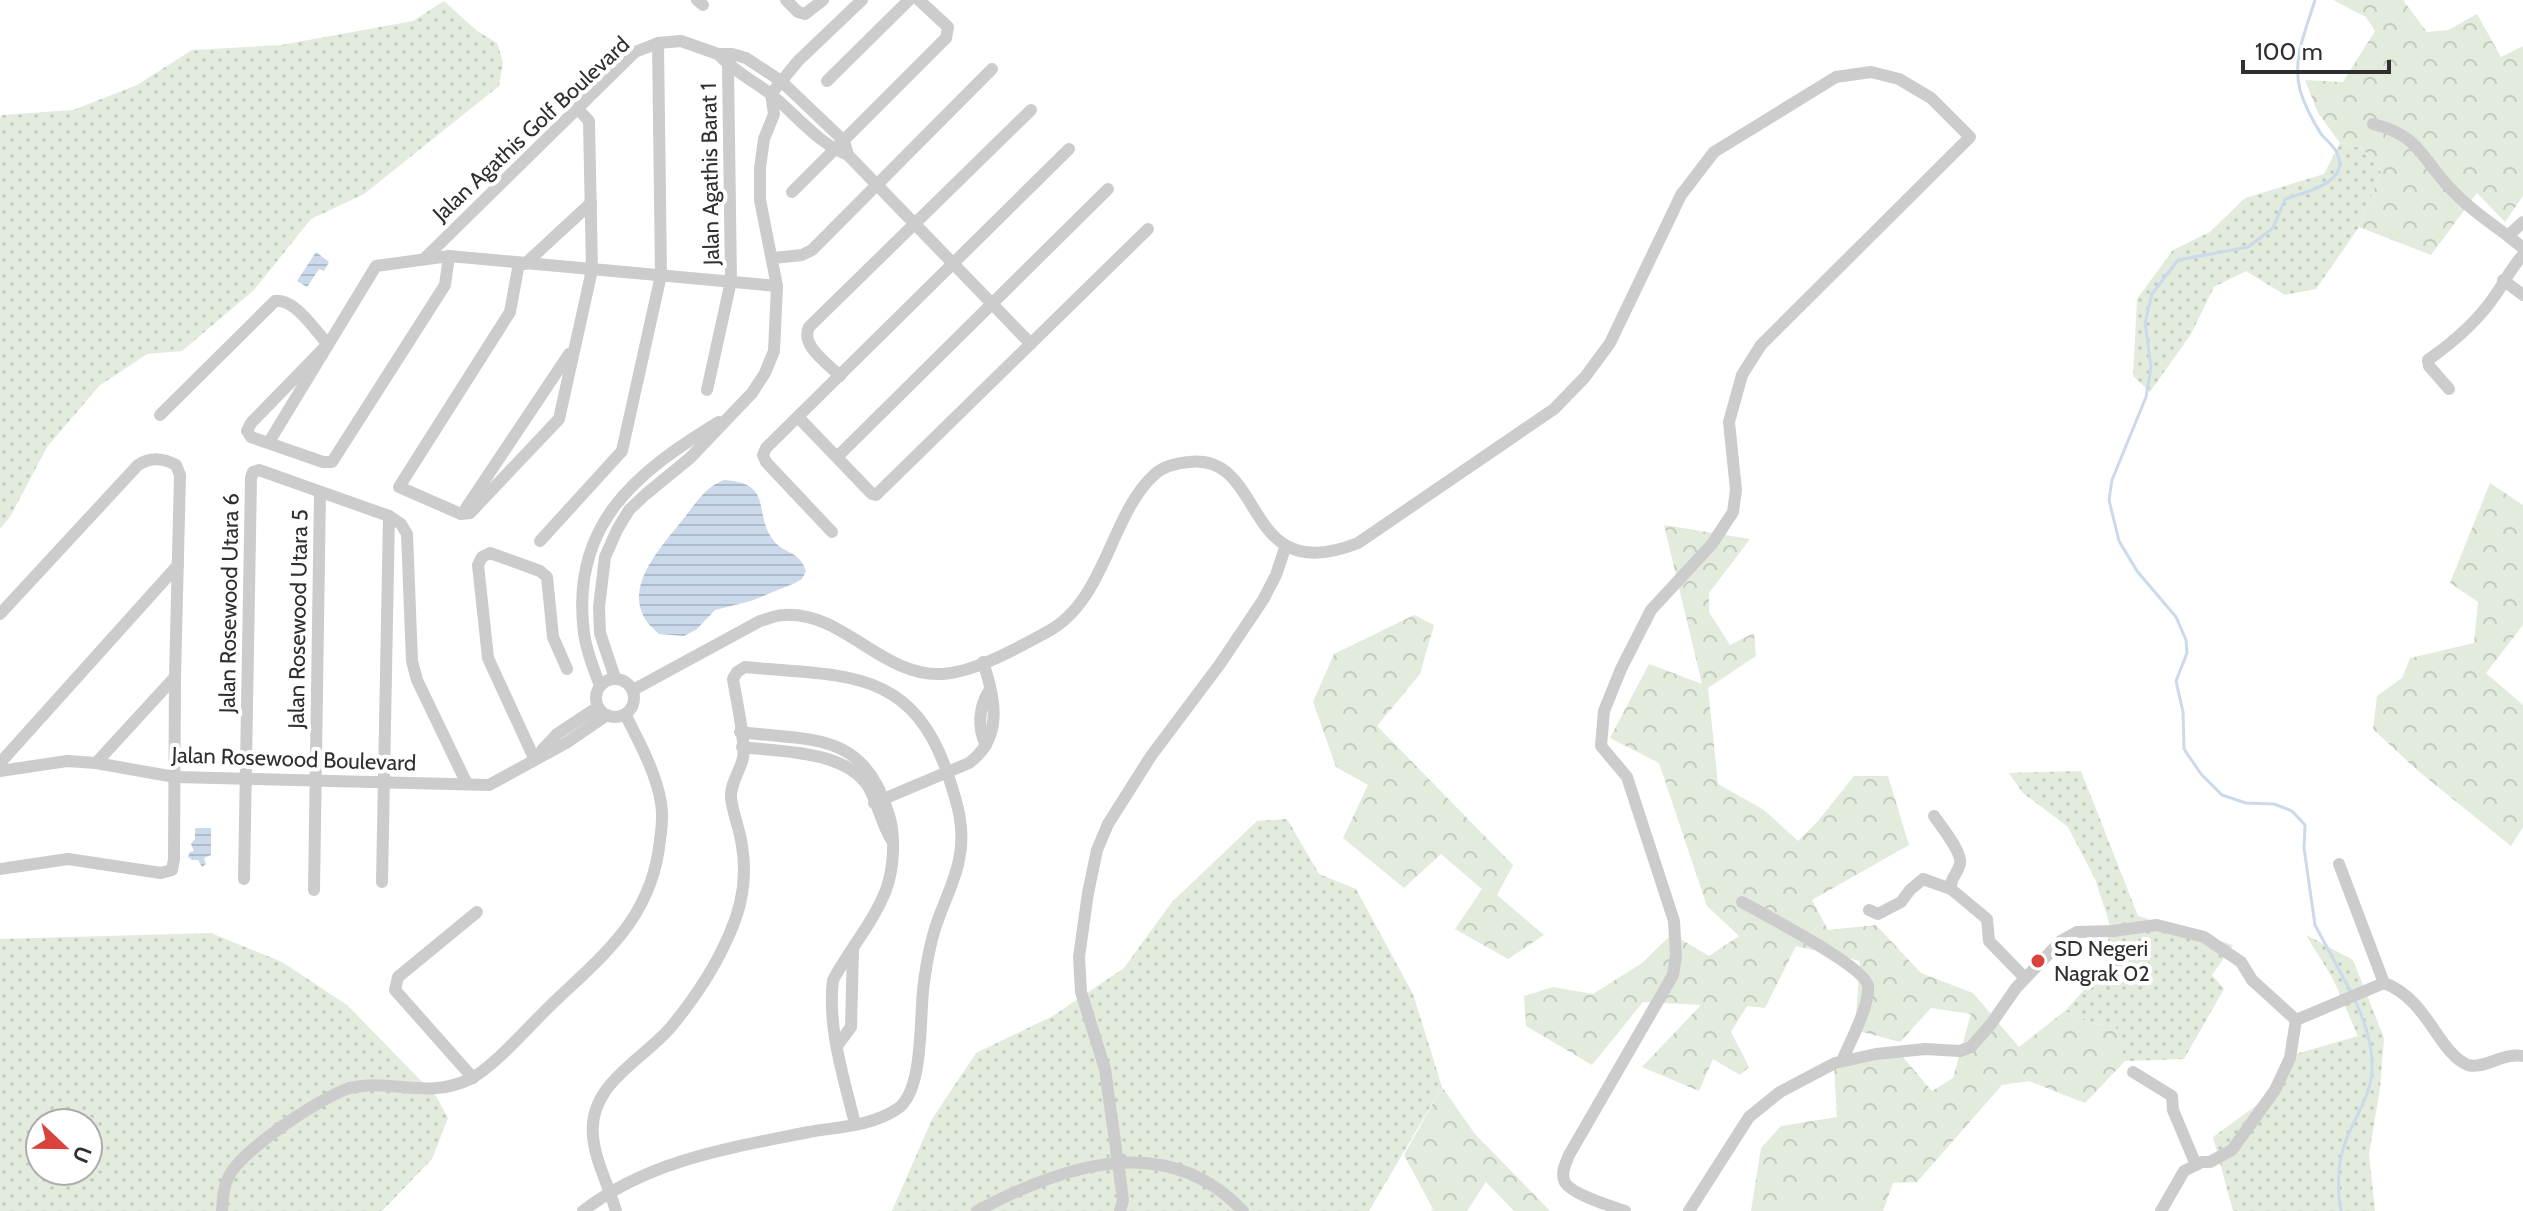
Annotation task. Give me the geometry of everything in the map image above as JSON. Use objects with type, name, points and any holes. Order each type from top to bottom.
[{"type":"street","points":[[786,0],[798,12],[805,14],[823,0]]},
{"type":"street","points":[[615,678],[600,633],[599,607],[605,557],[617,530],[629,510],[690,458],[736,411],[759,383],[774,351],[777,286],[760,200],[764,139],[774,114],[771,94],[798,61],[862,0]]},
{"type":"street","points":[[827,81],[909,0]]},
{"type":"street","points":[[792,192],[946,38],[948,27],[919,0]]},
{"type":"street","name":"Jalan Agathis Golf Boulevard","points":[[424,259],[635,52],[658,43],[681,41],[730,60]]},
{"type":"street","points":[[540,541],[622,451],[661,275],[658,43]]},
{"type":"street","points":[[730,60],[746,58],[781,81],[848,155],[1031,344]]},
{"type":"street","points":[[730,60],[839,145]]},
{"type":"street","name":"Jalan Agathis Barat 1","points":[[707,390],[731,281],[730,60]]},
{"type":"street","points":[[773,258],[802,255],[812,250],[992,69]]},
{"type":"street","points":[[633,690],[760,621],[782,615],[805,616],[826,624],[896,664],[917,671],[937,674],[962,672],[1051,631],[1073,612],[1100,571],[1140,493],[1156,472],[1173,464],[1206,461],[1222,467],[1234,478],[1264,526],[1285,548],[1312,554],[1335,553],[1358,543],[1554,409],[1585,377],[1610,343],[1681,195],[1714,152],[1836,77],[1871,72],[1899,79],[1931,98],[1970,137],[1754,355],[1742,375],[1729,422],[1736,490],[1733,512],[1712,544],[1651,610],[1604,711],[1601,746],[1627,777],[1674,921],[1676,956],[1673,975],[1563,1170],[1564,1182],[1570,1189],[1625,1211]]},
{"type":"street","points":[[577,108],[589,121],[591,203],[592,270],[559,419],[470,513],[461,514],[399,487],[510,312],[522,264],[591,203]]},
{"type":"street","points":[[840,376],[807,342],[809,327],[1031,110]]},
{"type":"street","points":[[2373,124],[2404,135],[2416,144],[2460,199],[2523,248]]},
{"type":"street","points":[[832,532],[766,462],[763,455],[766,448],[1069,149]]},
{"type":"street","points":[[837,457],[1108,189]]},
{"type":"street","points":[[2508,236],[2523,222]]},
{"type":"street","points":[[798,417],[876,495],[1148,229]]},
{"type":"street","points":[[2449,389],[2429,366],[2428,360],[2467,328],[2493,299],[2503,280],[2523,255]]},
{"type":"street","points":[[269,442],[376,266],[449,256],[777,286]]},
{"type":"street","points":[[328,344],[251,423],[247,431],[251,437],[323,462],[332,462],[341,453],[445,285],[449,256]]},
{"type":"street","points":[[2503,280],[2523,295]]},
{"type":"street","points":[[160,415],[275,301],[282,300],[291,305],[328,344]]},
{"type":"street","points":[[461,514],[575,346]]},
{"type":"street","points":[[600,686],[615,678],[625,681],[633,690],[633,703],[625,714],[619,717],[602,711],[596,696],[600,686],[584,636],[583,607],[590,552],[602,522],[617,500],[635,482],[680,445],[736,411]]},
{"type":"street","points":[[0,614],[138,465],[146,460],[167,460],[176,465],[180,475],[172,870],[161,873],[68,859],[0,869]]},
{"type":"street","name":"Jalan Rosewood Utara 6","points":[[244,879],[251,478],[253,472],[259,470],[320,492]]},
{"type":"street","points":[[320,492],[389,516],[401,524],[407,534],[412,661],[417,680],[467,784]]},
{"type":"street","name":"Jalan Rosewood Utara 5","points":[[314,890],[320,492]]},
{"type":"street","points":[[382,882],[389,516]]},
{"type":"street","points":[[1120,1211],[1123,1200],[1105,1069],[1081,992],[1079,957],[1097,850],[1108,824],[1151,756],[1263,600],[1285,548]]},
{"type":"street","points":[[534,758],[488,658],[478,565],[482,557],[490,553],[540,571],[547,577],[553,637],[567,669]]},
{"type":"street","points":[[0,763],[178,565]]},
{"type":"street","points":[[880,801],[979,756],[992,735],[995,703],[983,662]]},
{"type":"street","points":[[583,1211],[610,1190],[702,1154],[871,1122],[899,1109],[908,1098],[914,1082],[929,952],[959,861],[962,836],[960,810],[930,730],[896,696],[875,685],[853,679],[745,667],[733,679],[744,756],[731,796],[742,846],[744,873],[741,901],[713,968],[692,1001],[660,1039],[614,1079],[600,1097],[592,1134],[597,1157],[610,1190],[616,1211]]},
{"type":"street","points":[[96,763],[175,677]]},
{"type":"street","name":"Jalan Rosewood Boulevard","points":[[0,771],[67,761],[175,777],[489,785],[566,743],[602,711]]},
{"type":"street","points":[[222,1211],[226,1184],[239,1162],[290,1122],[329,1097],[351,1088],[435,1089],[473,1078],[613,946],[634,920],[649,890],[658,860],[662,805],[644,752],[625,714]]},
{"type":"street","points":[[740,732],[829,743],[846,750],[872,772],[880,801]]},
{"type":"street","points":[[742,747],[826,758],[843,764],[857,773],[880,801],[893,825],[887,888],[833,980],[831,994],[837,1046],[855,1124]]},
{"type":"street","points":[[1934,816],[1960,857],[1951,889]]},
{"type":"street","points":[[2339,864],[2384,983]]},
{"type":"street","points":[[1869,910],[1878,914],[1901,902],[1923,879],[1951,889],[1987,919],[1988,938],[2025,978]]},
{"type":"street","points":[[1742,902],[1858,970],[1867,980],[1868,990],[1862,1011],[1842,1061]]},
{"type":"street","points":[[473,1078],[395,990],[398,977],[477,912]]},
{"type":"street","points":[[1689,1211],[1758,1107],[1790,1086],[1842,1061],[1904,1051],[1960,1051],[1971,1047],[2025,978],[2061,941],[2077,932],[2157,925],[2204,937],[2241,962],[2252,980],[2296,1020]]},
{"type":"street","points":[[837,1046],[851,1027],[853,946]]},
{"type":"street","points":[[2296,1020],[2384,983],[2396,987],[2413,1001],[2451,1051],[2467,1064],[2480,1066],[2508,1054],[2523,1056]]},
{"type":"street","points":[[2161,1211],[2184,1171],[2232,1150],[2275,1090],[2290,1058],[2296,1020]]},
{"type":"street","points":[[2133,1072],[2172,1096],[2173,1110],[2196,1165]]},
{"type":"street","points":[[977,1211],[1048,1178],[1118,1161],[1159,1165],[1188,1175],[1225,1194],[1243,1211]]},
{"type":"green space","points":[[2333,0],[2403,0],[2427,32],[2448,30],[2477,14],[2501,57],[2523,46],[2523,196],[2505,222],[2477,193],[2431,255],[2359,227],[2381,172],[2362,148],[2340,143],[2318,113],[2305,80],[2343,82],[2375,31],[2366,17]]},
{"type":"green space","points":[[444,1],[477,31],[497,43],[503,62],[499,86],[364,194],[311,219],[254,290],[182,351],[147,354],[99,386],[47,447],[10,517],[0,529],[2,115],[73,110],[137,85],[192,50],[281,45],[413,21]]},
{"type":"green space","points":[[2340,143],[2362,148],[2381,172],[2359,227],[2316,289],[2285,295],[2246,271],[2214,287],[2191,334],[2150,392],[2133,376],[2137,299],[2173,250],[2210,232],[2245,198],[2324,174]]},
{"type":"green space","points":[[2490,483],[2523,505],[2523,625],[2486,673],[2523,705],[2523,827],[2511,846],[2417,770],[2373,729],[2377,696],[2402,678],[2410,658],[2474,643],[2478,602],[2450,583]]},
{"type":"green space","points":[[1664,525],[1750,539],[1709,593],[1709,612],[1730,645],[1754,633],[1756,656],[1708,688],[1718,784],[1764,810],[1798,841],[1854,776],[1888,776],[1909,845],[1812,900],[1828,930],[1876,925],[1921,973],[1973,993],[2019,1047],[2065,1011],[2097,1024],[2116,1026],[2125,1061],[2085,1103],[2029,1081],[2002,1085],[1917,1182],[1893,1183],[1883,1211],[1751,1211],[1761,1148],[1781,1126],[1837,1117],[1834,1066],[1901,1055],[1932,1091],[1953,1078],[1971,1014],[1931,1008],[1900,1042],[1855,1030],[1860,961],[1796,946],[1765,1008],[1747,1006],[1731,1032],[1749,1067],[1740,1075],[1713,1059],[1699,1091],[1642,1067],[1701,1005],[1643,1002],[1592,1065],[1526,1026],[1524,996],[1553,987],[1593,994],[1642,963],[1672,934],[1709,956],[1739,936],[1707,906],[1659,763],[1610,738],[1649,664],[1702,684]]},
{"type":"green space","points":[[1414,615],[1434,625],[1420,674],[1377,726],[1513,865],[1497,895],[1544,935],[1508,959],[1455,929],[1482,889],[1441,854],[1404,888],[1343,838],[1368,785],[1336,767],[1313,702],[1334,654]]},
{"type":"green space","points":[[2081,771],[2138,916],[2233,945],[2212,975],[2224,989],[2184,1059],[2125,1061],[2115,1026],[2097,1024],[2065,1011],[2105,967],[2110,925],[2095,879],[2068,827],[2023,793],[2009,773]]},
{"type":"green space","points":[[1287,819],[1319,874],[1356,889],[1413,994],[1442,1087],[1369,1211],[892,1211],[932,1119],[976,1053],[1053,1016],[1124,968],[1172,902],[1257,821]]},
{"type":"green space","points":[[211,933],[282,962],[347,1005],[436,1096],[448,1118],[432,1159],[382,1211],[0,1211],[0,939]]},
{"type":"green space","points":[[2306,935],[2353,960],[2384,1038],[2380,1089],[2369,1154],[2375,1211],[2233,1211],[2213,1137],[2268,1097],[2292,1055],[2358,1036],[2333,979]]},
{"type":"green space","points":[[1442,1087],[1475,1134],[1550,1211],[1514,1211],[1486,1182],[1467,1211],[1431,1211],[1433,1209],[1404,1155]]},
{"type":"water","points":[[316,252],[329,262],[324,271],[319,269],[307,287],[297,281]]},
{"type":"water","points":[[724,480],[739,482],[756,492],[771,537],[780,547],[795,555],[806,571],[802,579],[795,583],[751,601],[715,610],[697,629],[684,636],[659,634],[646,620],[640,605],[644,574],[697,501]]},
{"type":"water","points":[[195,828],[211,828],[211,855],[204,858],[206,864],[202,867],[198,860],[188,857],[194,851],[191,844],[195,839]]},
{"type":"waterway","points":[[2315,0],[2301,44],[2298,78],[2312,118],[2337,153],[2340,163],[2338,172],[2324,185],[2285,199],[2273,228],[2248,247],[2178,260],[2152,294],[2145,323],[2151,367],[2146,397],[2112,480],[2109,500],[2119,541],[2137,571],[2176,617],[2186,640],[2187,653],[2176,681],[2183,712],[2184,749],[2201,774],[2222,795],[2246,803],[2274,804],[2292,811],[2305,825],[2304,848],[2315,925],[2352,994]]},
{"type":"waterway","points":[[2341,1211],[2338,1185],[2340,1160],[2366,1097],[2372,1067],[2367,1033],[2355,1000]]},
{"type":"place","name":"SD Negeri Nagrak 02","points":[[2038,961]]}]
